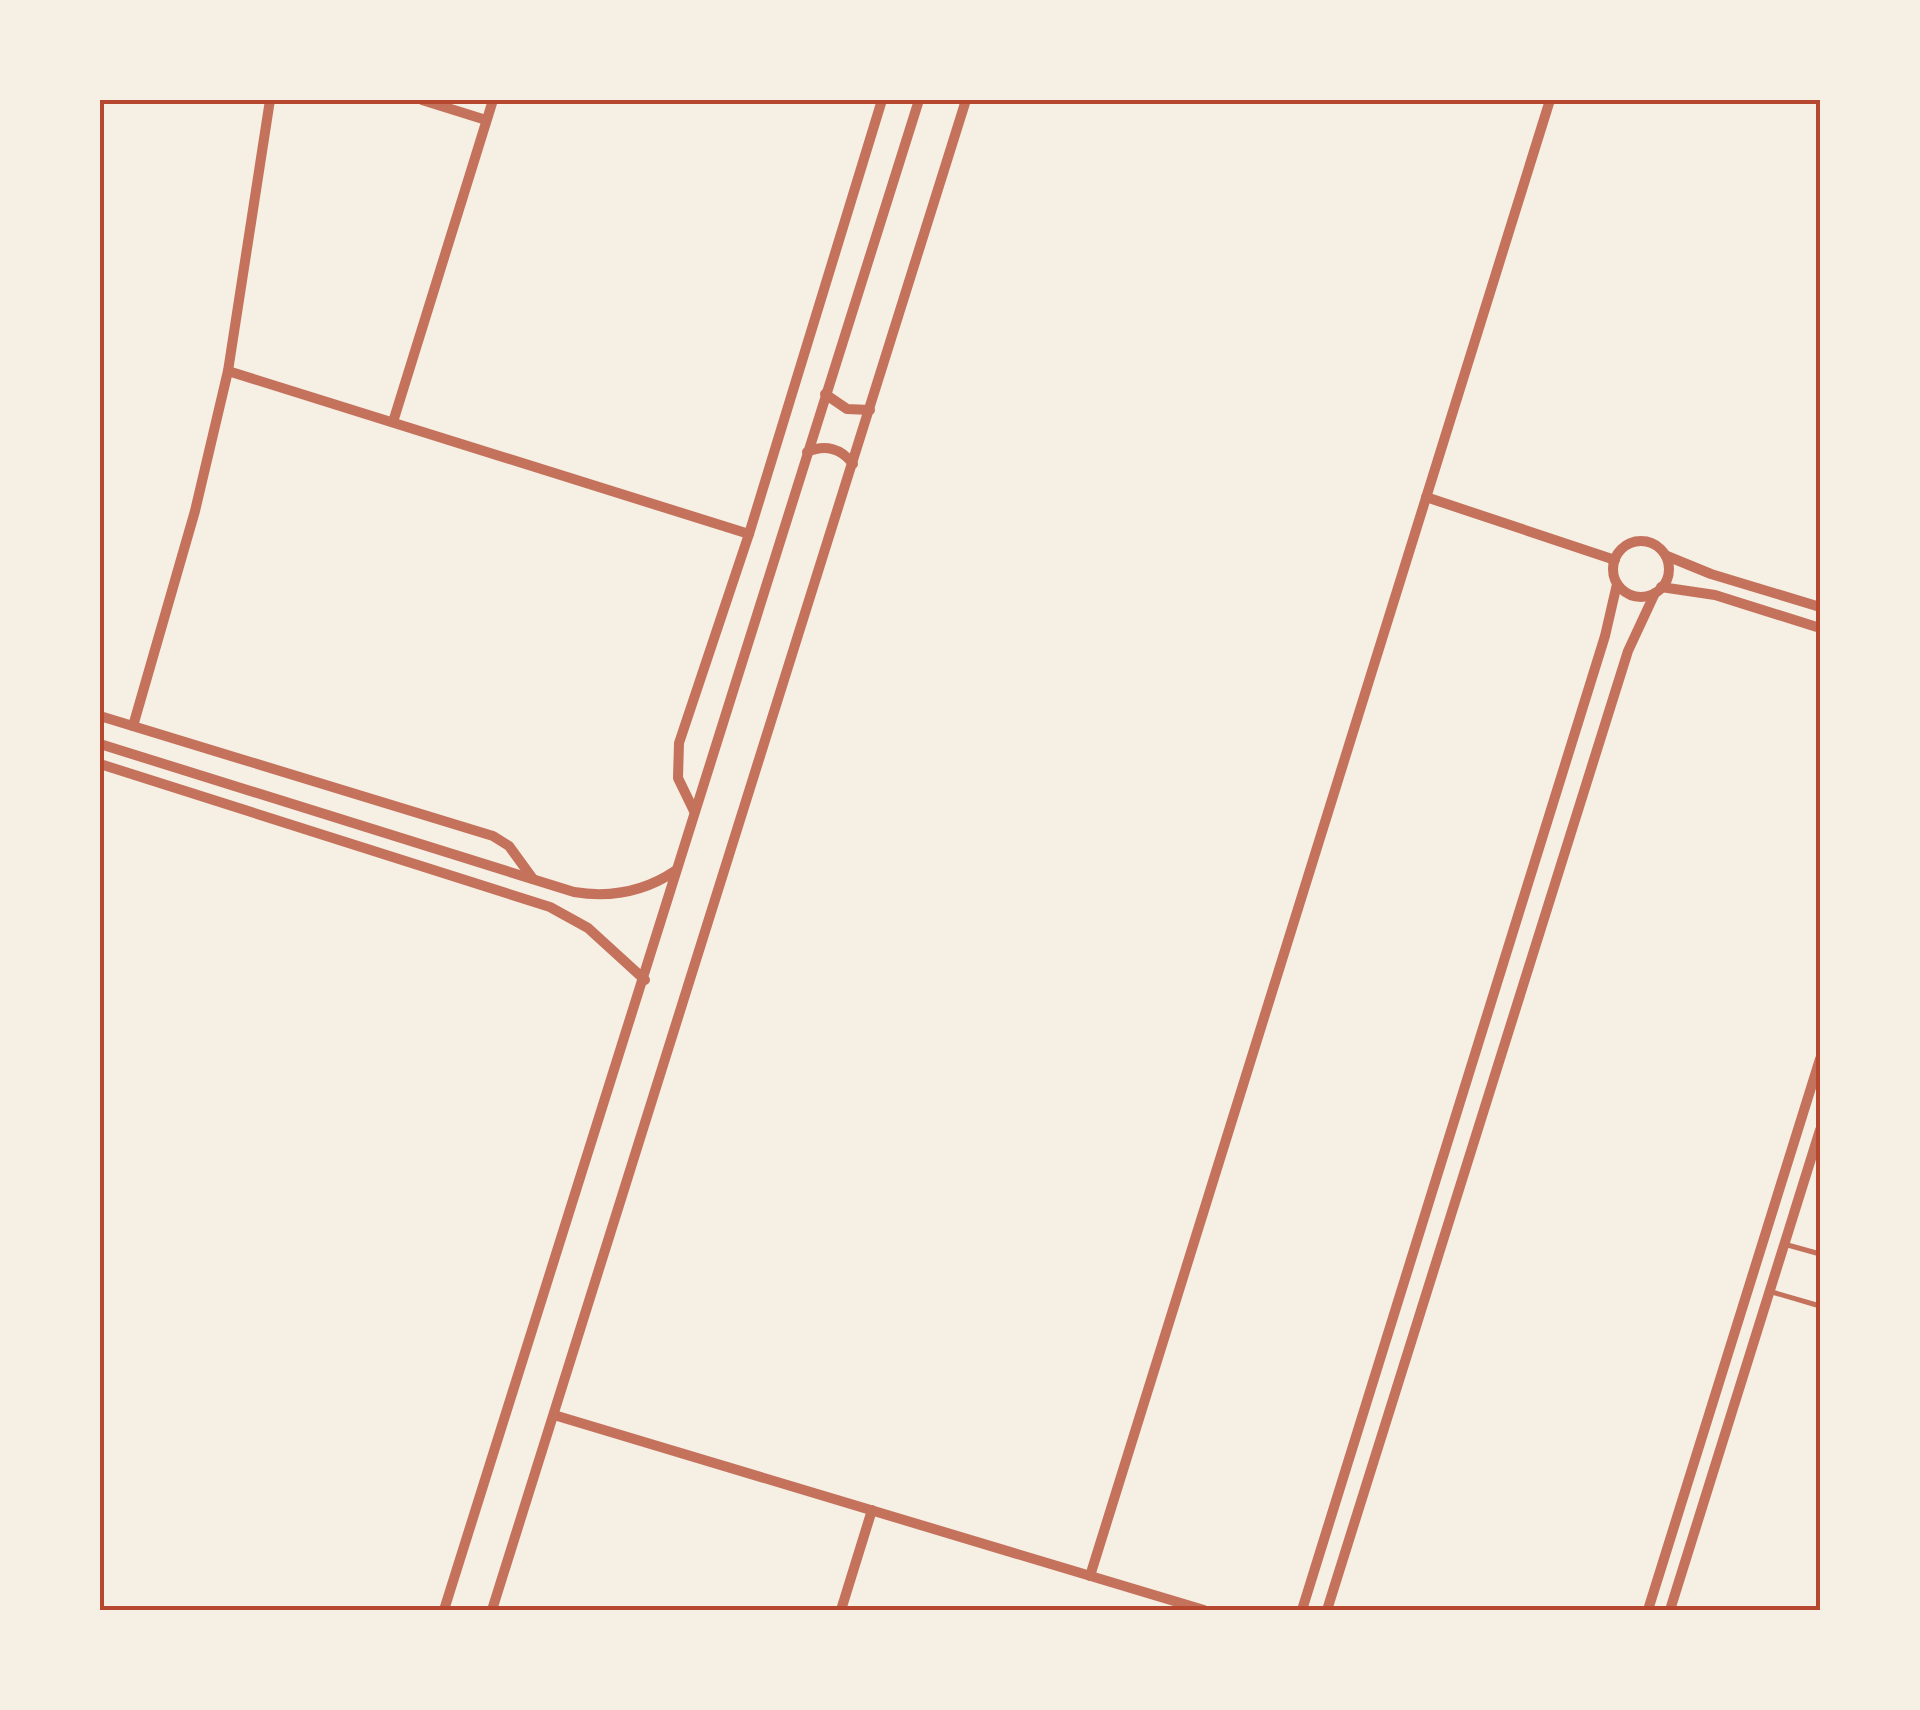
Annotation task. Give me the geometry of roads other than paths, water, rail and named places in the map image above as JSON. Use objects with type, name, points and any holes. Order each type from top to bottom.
[{"type":"street","points":[[133,726],[195,511],[228,371],[270,100]]},
{"type":"street","points":[[422,100],[486,120]]},
{"type":"street","points":[[392,422],[492,100]]},
{"type":"street","points":[[694,811],[678,778],[678,743],[749,534],[882,100]]},
{"type":"street","points":[[444,1610],[919,100]]},
{"type":"street","points":[[492,1610],[966,100]]},
{"type":"street","points":[[1090,1576],[1550,100]]},
{"type":"street","points":[[228,371],[749,534]]},
{"type":"street","points":[[825,394],[847,409],[870,410]]},
{"type":"street","points":[[807,452],[834,449],[853,464]]},
{"type":"street","points":[[1426,497],[1615,560]]},
{"type":"street","points":[[1302,1610],[1593,673],[1618,584],[1615,560],[1623,548],[1636,541],[1650,542],[1667,556],[1712,574],[1820,606]]},
{"type":"street","points":[[1327,1610],[1628,651],[1657,590],[1668,577],[1667,556]]},
{"type":"street","points":[[1618,584],[1634,596],[1657,590],[1715,595],[1820,628]]},
{"type":"street","points":[[100,716],[493,836],[509,846],[534,880]]},
{"type":"street","points":[[100,744],[574,892],[608,895],[639,890],[676,870]]},
{"type":"street","points":[[100,764],[550,907],[588,928],[645,980]]},
{"type":"street","points":[[1648,1610],[1820,1059]]},
{"type":"street","points":[[1670,1610],[1820,1130]]},
{"type":"street","points":[[1728,1352],[1747,1358]]},
{"type":"street","points":[[554,1414],[1204,1610]]},
{"type":"street","points":[[842,1610],[872,1510]]},
{"type":"lane","points":[[1784,1244],[1820,1254]]},
{"type":"lane","points":[[1769,1291],[1820,1306]]}]
